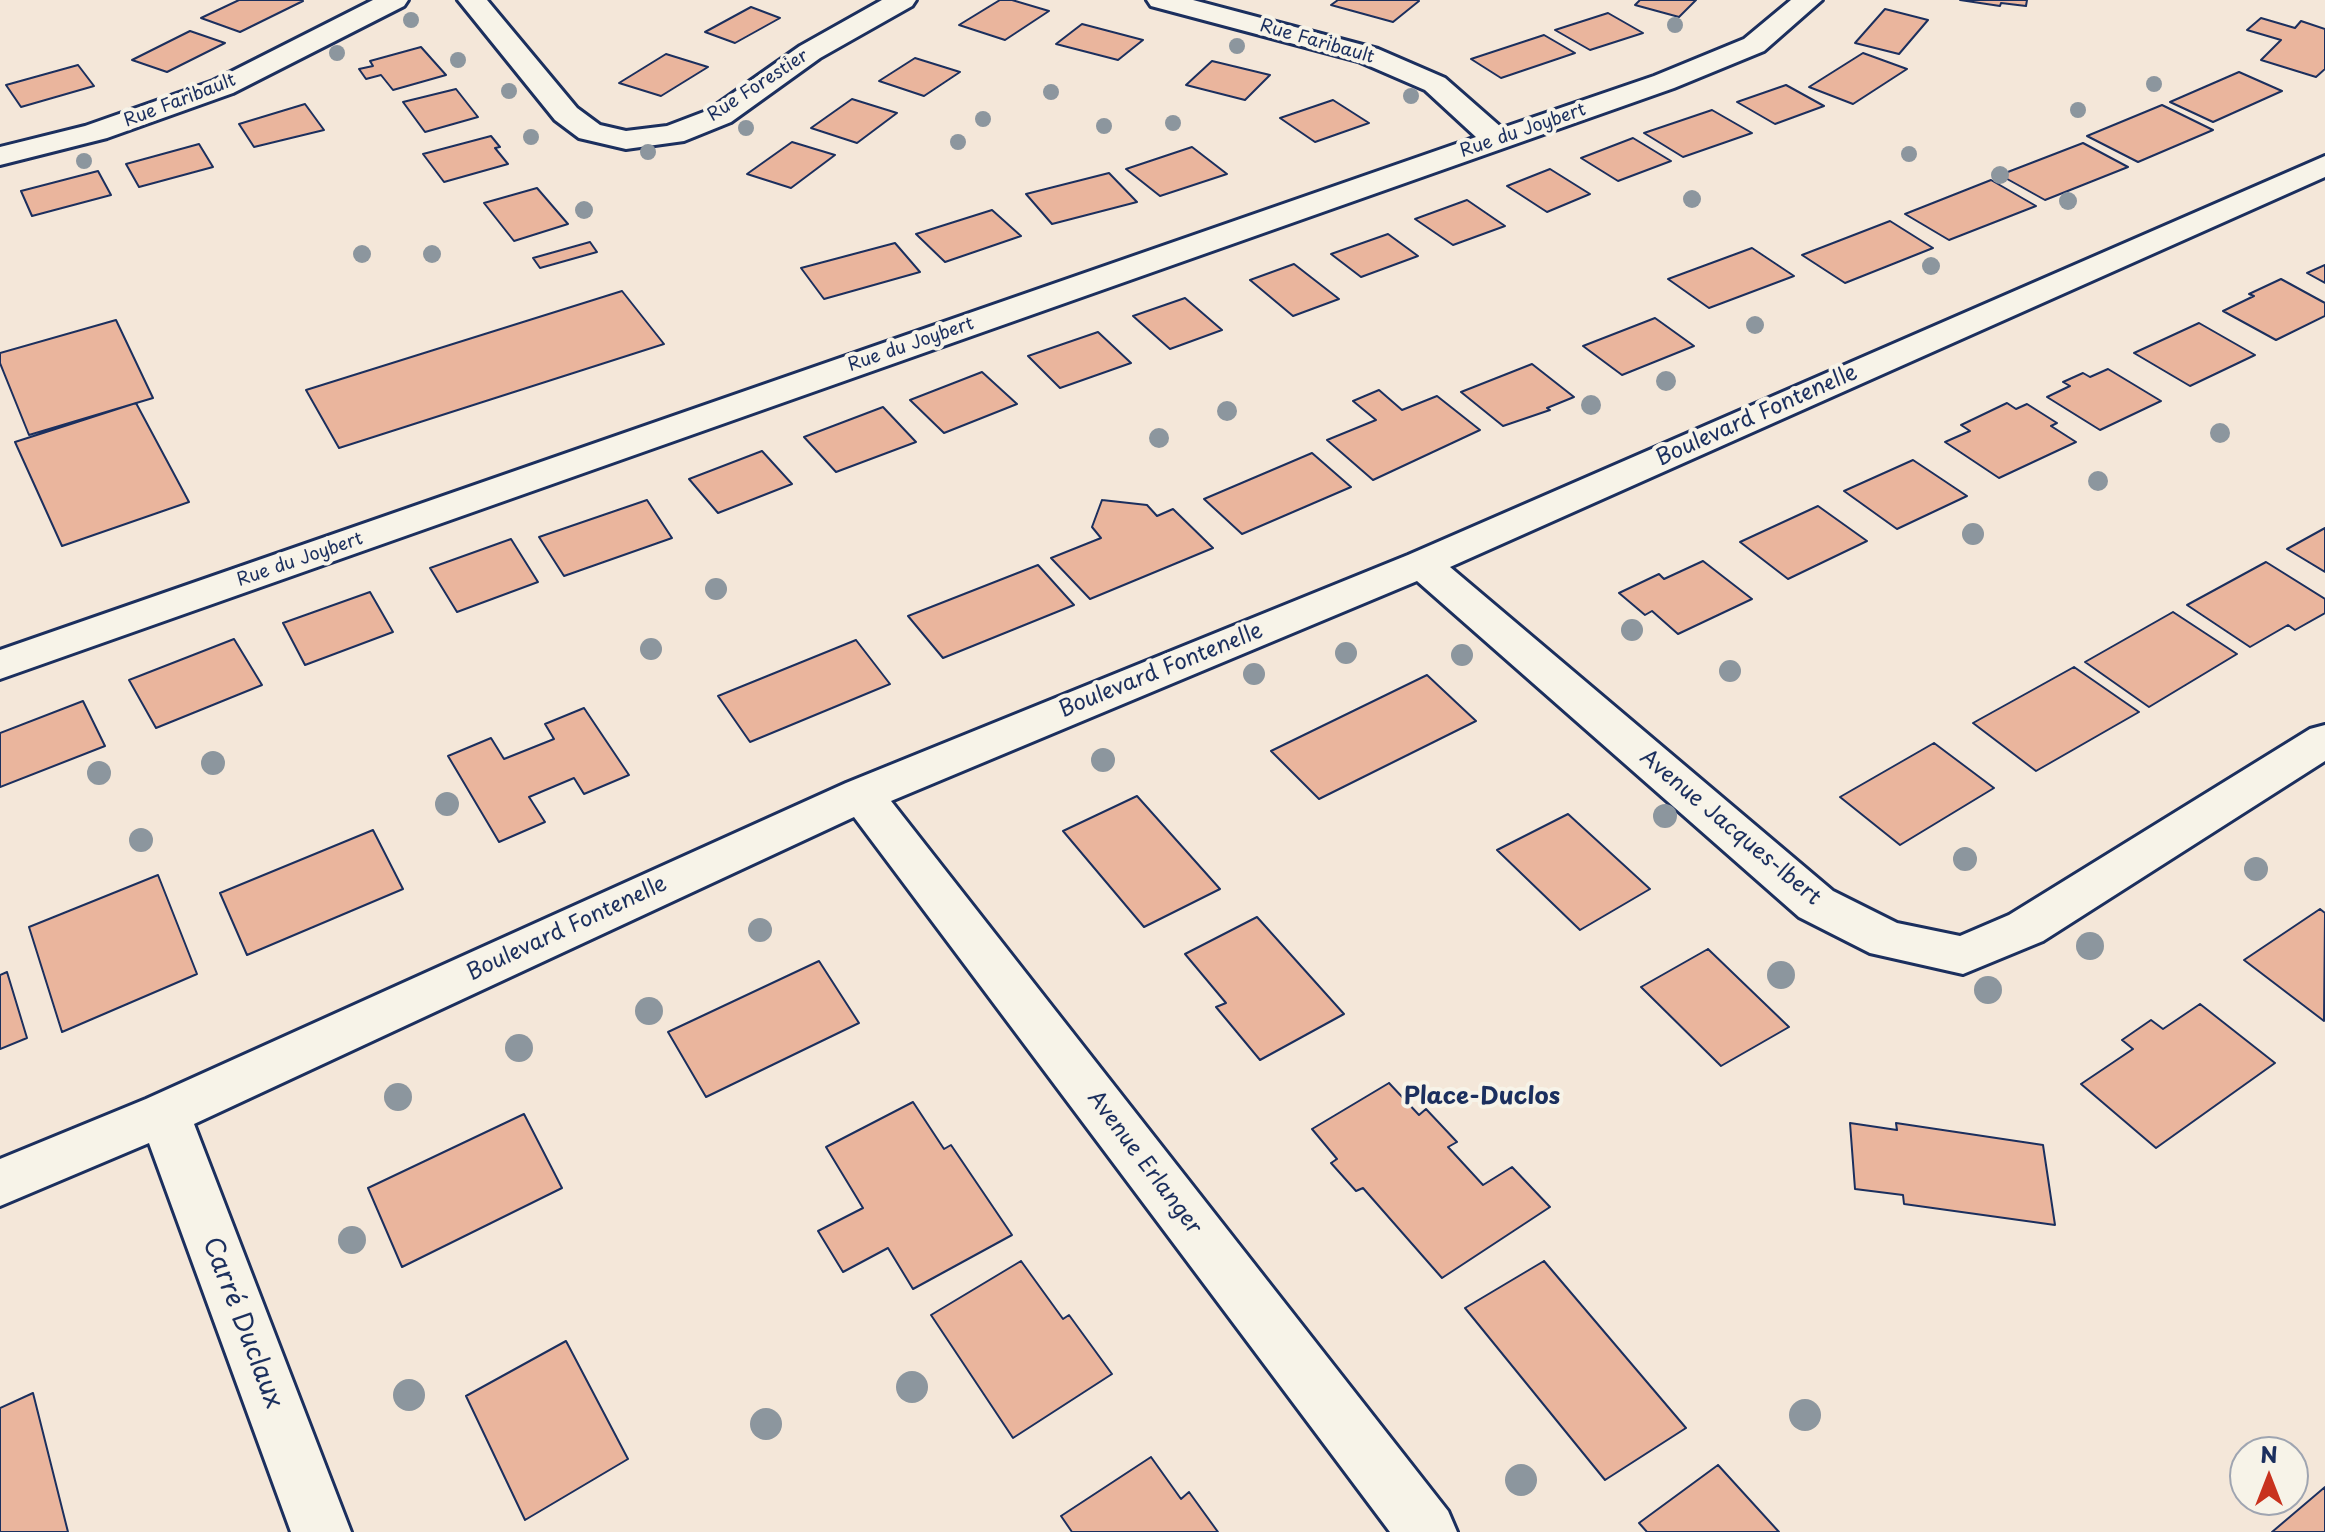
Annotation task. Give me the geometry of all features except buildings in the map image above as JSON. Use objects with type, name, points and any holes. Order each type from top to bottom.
[{"type":"street","name":"Rue Faribault","points":[[0,156],[96,132],[223,87],[394,0]]},
{"type":"street","name":"Rue Forestier","points":[[472,0],[566,114],[590,132],[626,140],[673,135],[720,116],[810,52],[902,0]]},
{"type":"street","name":"Rue Faribault","points":[[1161,0],[1368,55],[1435,84],[1497,140]]},
{"type":"street","name":"Rue du Joybert","points":[[0,665],[1664,82],[1754,45],[1808,0]]},
{"type":"street","name":"Boulevard Fontenelle","points":[[0,1183],[164,1114],[862,795],[1422,564],[2325,165]]},
{"type":"street","name":"Avenue Jacques-Ibert","points":[[1422,564],[1816,904],[1887,940],[1963,955],[2026,928],[2325,740]]},
{"type":"street","name":"Avenue Erlanger","points":[[862,795],[1427,1532]]},
{"type":"street","name":"Carré Duclaux","points":[[164,1114],[321,1532]]},
{"type":"district","name":"Place-Duclos","points":[[1482,1097]]}]
